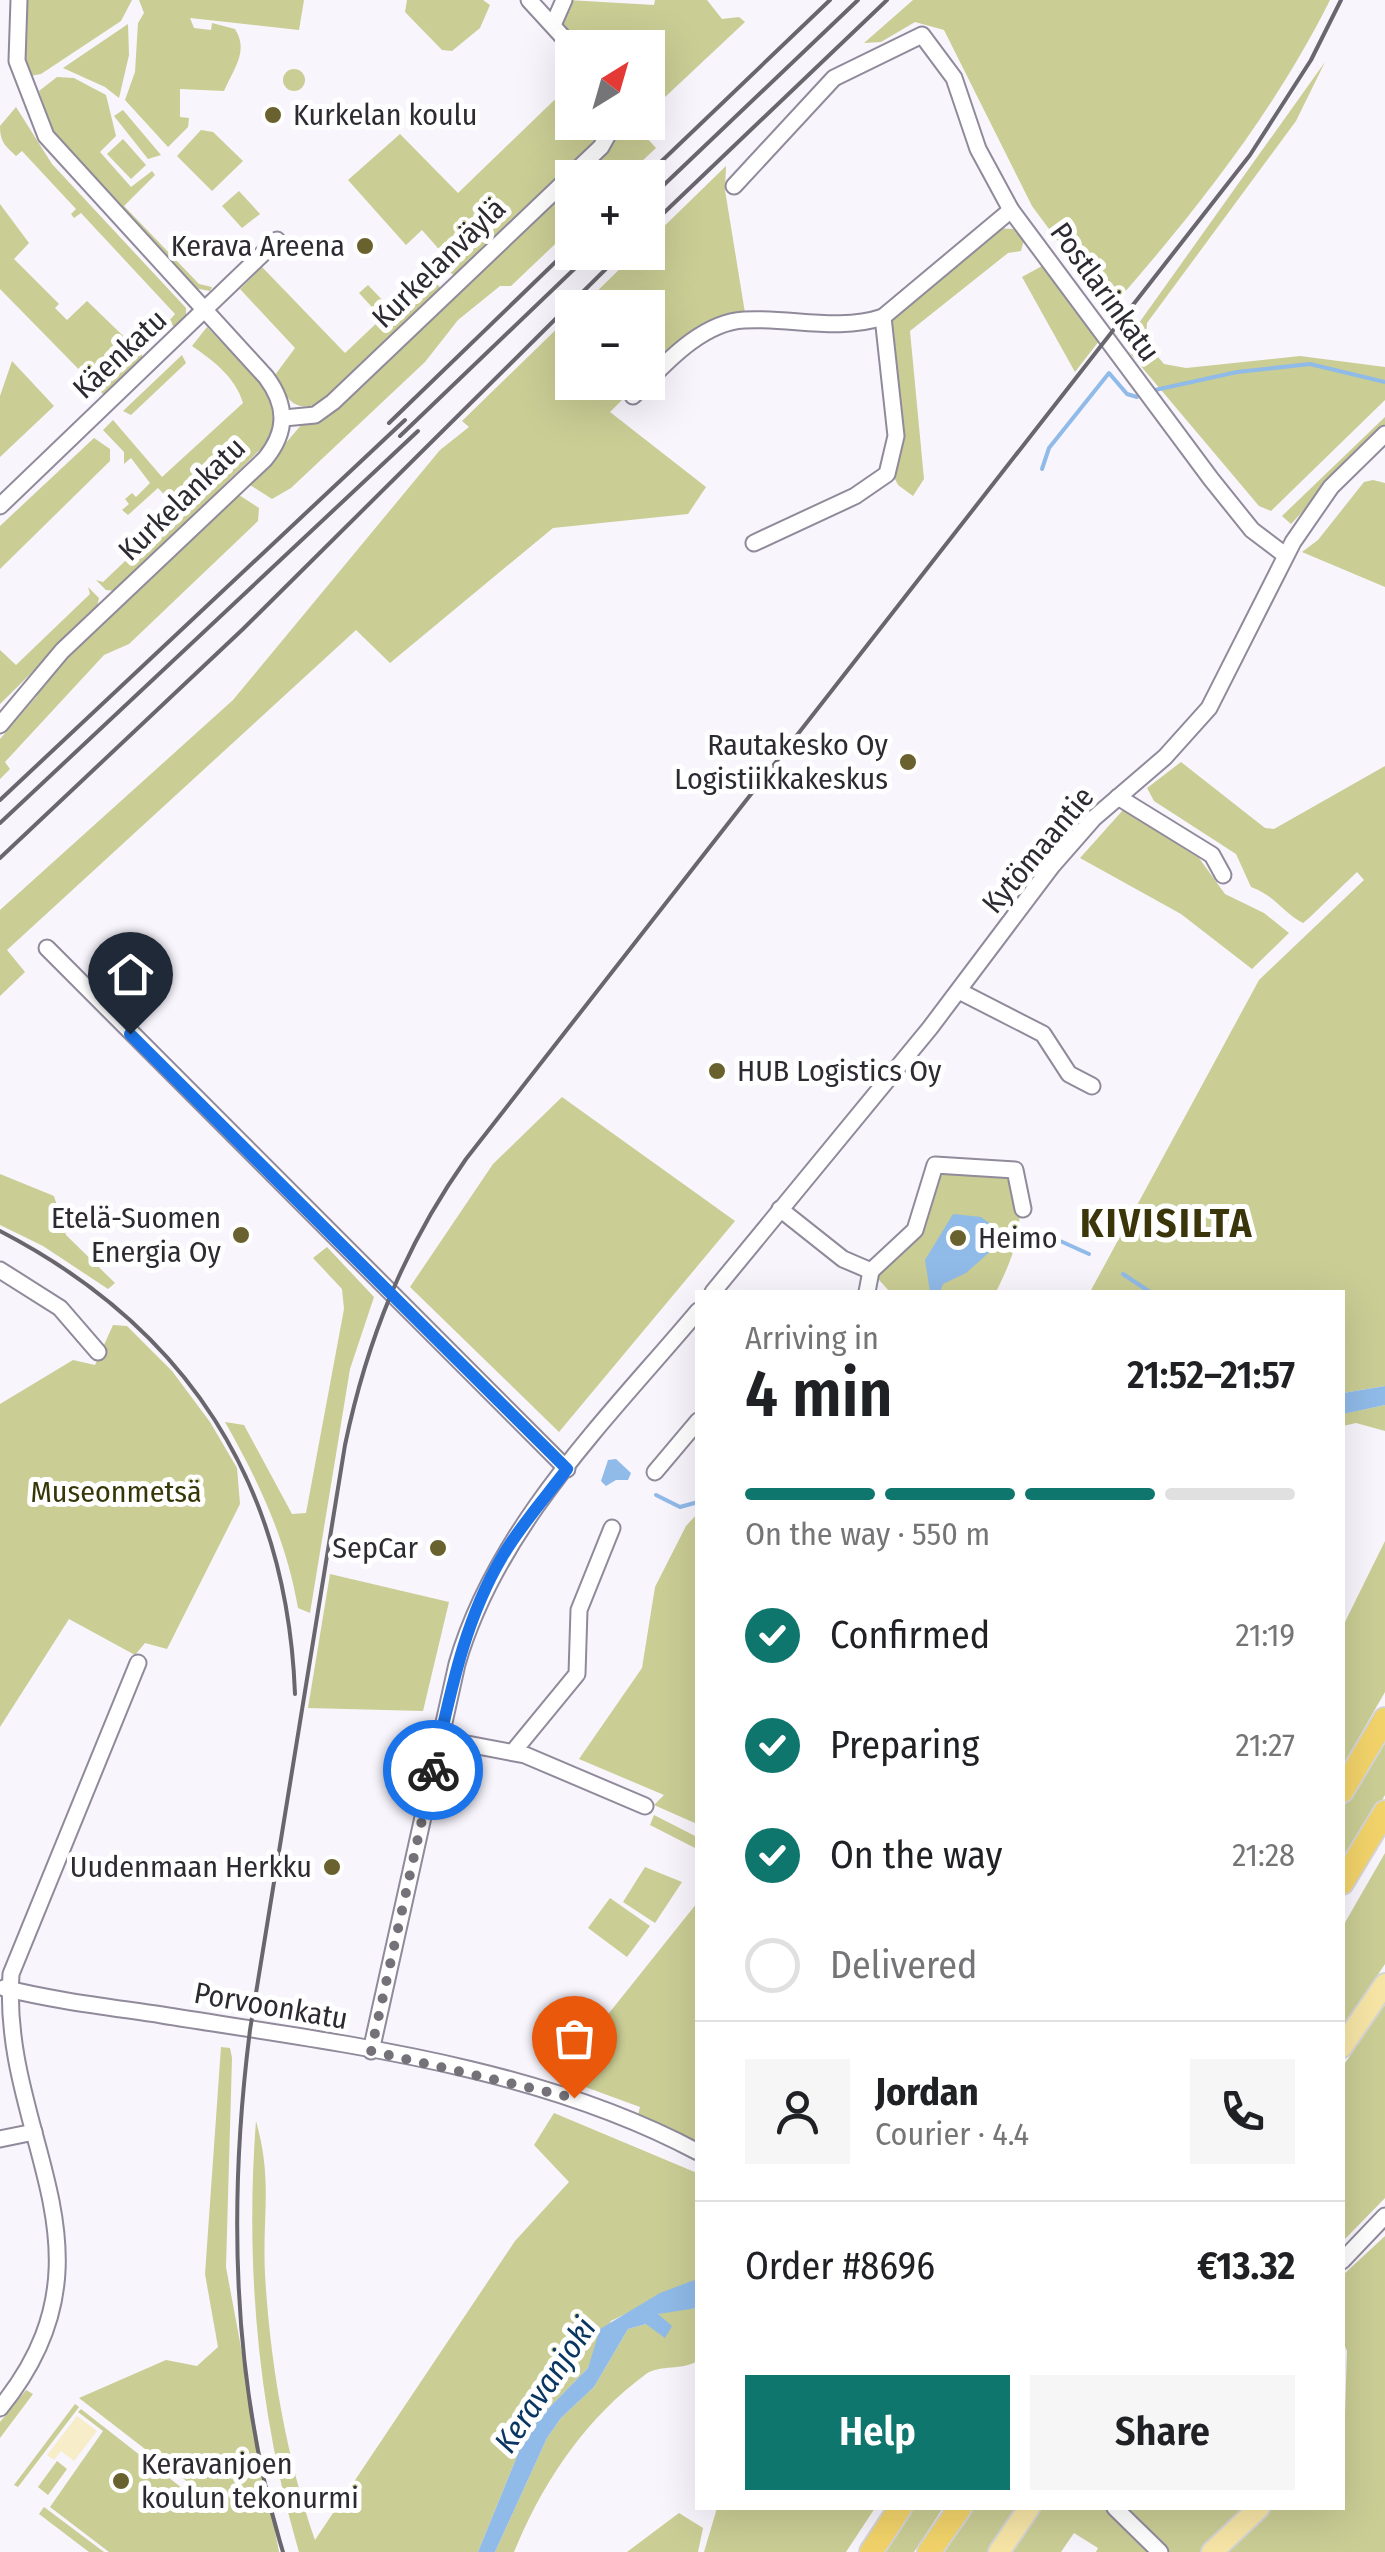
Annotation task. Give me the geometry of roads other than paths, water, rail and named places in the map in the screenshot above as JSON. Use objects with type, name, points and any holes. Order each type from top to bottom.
[{"type":"highway","points":[[1345,1787],[1385,1719]]},
{"type":"highway","points":[[1345,1879],[1385,1812]]},
{"type":"highway","points":[[871,2552],[899,2510]]},
{"type":"highway","points":[[929,2552],[959,2510]]},
{"type":"main road","points":[[1345,2043],[1385,1984]]},
{"type":"main road","points":[[1000,2552],[1028,2510]]},
{"type":"main road","points":[[1212,2552],[1257,2510]]},
{"type":"street","points":[[19,0],[17,61],[46,136],[266,376],[277,392],[284,418]]},
{"type":"street","points":[[529,0],[558,30]]},
{"type":"street","points":[[553,25],[564,0]]},
{"type":"street","name":"Postlarinkatu","points":[[734,186],[834,78],[922,35],[954,78],[978,149],[1011,210],[1211,480],[1252,530],[1285,555]]},
{"type":"street","name":"Kurkelanväylä","points":[[284,418],[316,414],[333,402],[605,140]]},
{"type":"street","points":[[665,365],[694,338],[740,319],[833,324],[883,317],[1011,210]]},
{"type":"street","name":"Käenkatu","points":[[0,506],[277,240]]},
{"type":"street","points":[[754,544],[855,496],[887,474],[896,436],[883,317]]},
{"type":"street","name":"Kurkelankatu","points":[[0,725],[52,660],[265,459],[280,436],[284,418]]},
{"type":"street","name":"Kytömaantie","points":[[715,1290],[959,991],[1052,866],[1118,796],[1165,757],[1209,708],[1226,683],[1285,555],[1331,487],[1385,434]]},
{"type":"street","points":[[1118,796],[1212,855],[1223,875]]},
{"type":"street","points":[[47,948],[567,1469]]},
{"type":"street","points":[[959,991],[1043,1034],[1069,1074],[1092,1086]]},
{"type":"street","points":[[868,1290],[872,1271],[915,1230],[935,1166],[1015,1170],[1024,1210]]},
{"type":"street","points":[[780,1210],[843,1259],[872,1271]]},
{"type":"street","points":[[0,1270],[60,1308],[98,1352]]},
{"type":"street","points":[[371,2051],[457,1664],[476,1606],[504,1554],[567,1469],[695,1315]]},
{"type":"street","points":[[655,1472],[695,1425]]},
{"type":"street","points":[[513,1752],[577,1674],[580,1610],[612,1528]]},
{"type":"street","points":[[0,2408],[33,2366],[58,2269],[53,2196],[10,2028],[5,1988],[138,1663]]},
{"type":"street","points":[[440,1738],[513,1752],[567,1769],[646,1806]]},
{"type":"street","name":"Porvoonkatu","points":[[5,1988],[371,2051],[535,2086],[620,2114],[695,2151]]},
{"type":"street","points":[[0,2139],[34,2132]]},
{"type":"street","points":[[1345,2258],[1385,2216]]},
{"type":"street","points":[[1116,2510],[1160,2552]]},
{"type":"water","points":[[953,1214],[981,1217],[1000,1231],[1002,1241],[966,1273],[943,1284],[941,1290],[930,1290],[925,1260]]},
{"type":"water","points":[[1385,1386],[1385,1405],[1345,1414],[1345,1393]]},
{"type":"water","points":[[616,1459],[631,1473],[628,1480],[616,1480],[606,1486],[601,1481],[608,1460]]},
{"type":"water","points":[[695,2280],[695,2308],[658,2314],[672,2326],[665,2338],[646,2324],[628,2329],[594,2387],[561,2418],[547,2438],[495,2552],[478,2552],[520,2449],[540,2417],[588,2368],[600,2329],[660,2293]]},
{"type":"waterway","points":[[1155,390],[1237,372],[1310,364],[1385,382]]},
{"type":"waterway","points":[[1042,469],[1049,448],[1109,373],[1127,394],[1137,397]]},
{"type":"waterway","points":[[1038,1231],[1089,1254]]},
{"type":"waterway","points":[[1123,1274],[1147,1290]]},
{"type":"waterway","points":[[656,1495],[680,1507],[695,1503]]},
{"type":"railway","points":[[663,160],[830,0]]},
{"type":"railway","points":[[665,184],[858,0]]},
{"type":"railway","points":[[665,212],[887,0]]},
{"type":"railway","points":[[283,2552],[253,2424],[244,2359],[237,2227],[243,2095],[250,2030],[345,1445],[364,1368],[391,1296],[424,1226],[466,1159],[1250,155],[1311,60],[1341,0]]},
{"type":"railway","points":[[389,423],[555,262]]},
{"type":"railway","points":[[400,436],[573,270]]},
{"type":"railway","points":[[0,858],[243,629],[605,270]]},
{"type":"railway","points":[[0,800],[405,420]]},
{"type":"railway","points":[[0,823],[418,431]]},
{"type":"railway","points":[[0,1231],[66,1270],[124,1315],[173,1364],[215,1420],[247,1480],[272,1546],[288,1618],[295,1694]]},
{"type":"place","name":"Kurkelan koulu","points":[[273,115]]},
{"type":"place","name":"Kerava Areena","points":[[365,246]]},
{"type":"place","name":"Rautakesko Oy Logistiikkakeskus","points":[[908,762]]},
{"type":"place","name":"HUB Logistics Oy","points":[[717,1071]]},
{"type":"place","name":"Etelä-Suomen Energia Oy","points":[[241,1235]]},
{"type":"place","name":"Heimo","points":[[958,1238]]},
{"type":"place","name":"SepCar","points":[[438,1548]]},
{"type":"place","name":"Uudenmaan Herkku","points":[[332,1867]]},
{"type":"place","name":"Keravanjoen koulun tekonurmi","points":[[121,2481]]},
{"type":"district","name":"KIVISILTA","points":[[1167,1223]]},
{"type":"park label","name":"Museonmetsä","points":[[116,1492]]},
{"type":"water label","name":"Keravanjoki","points":[[545,2385]]}]
